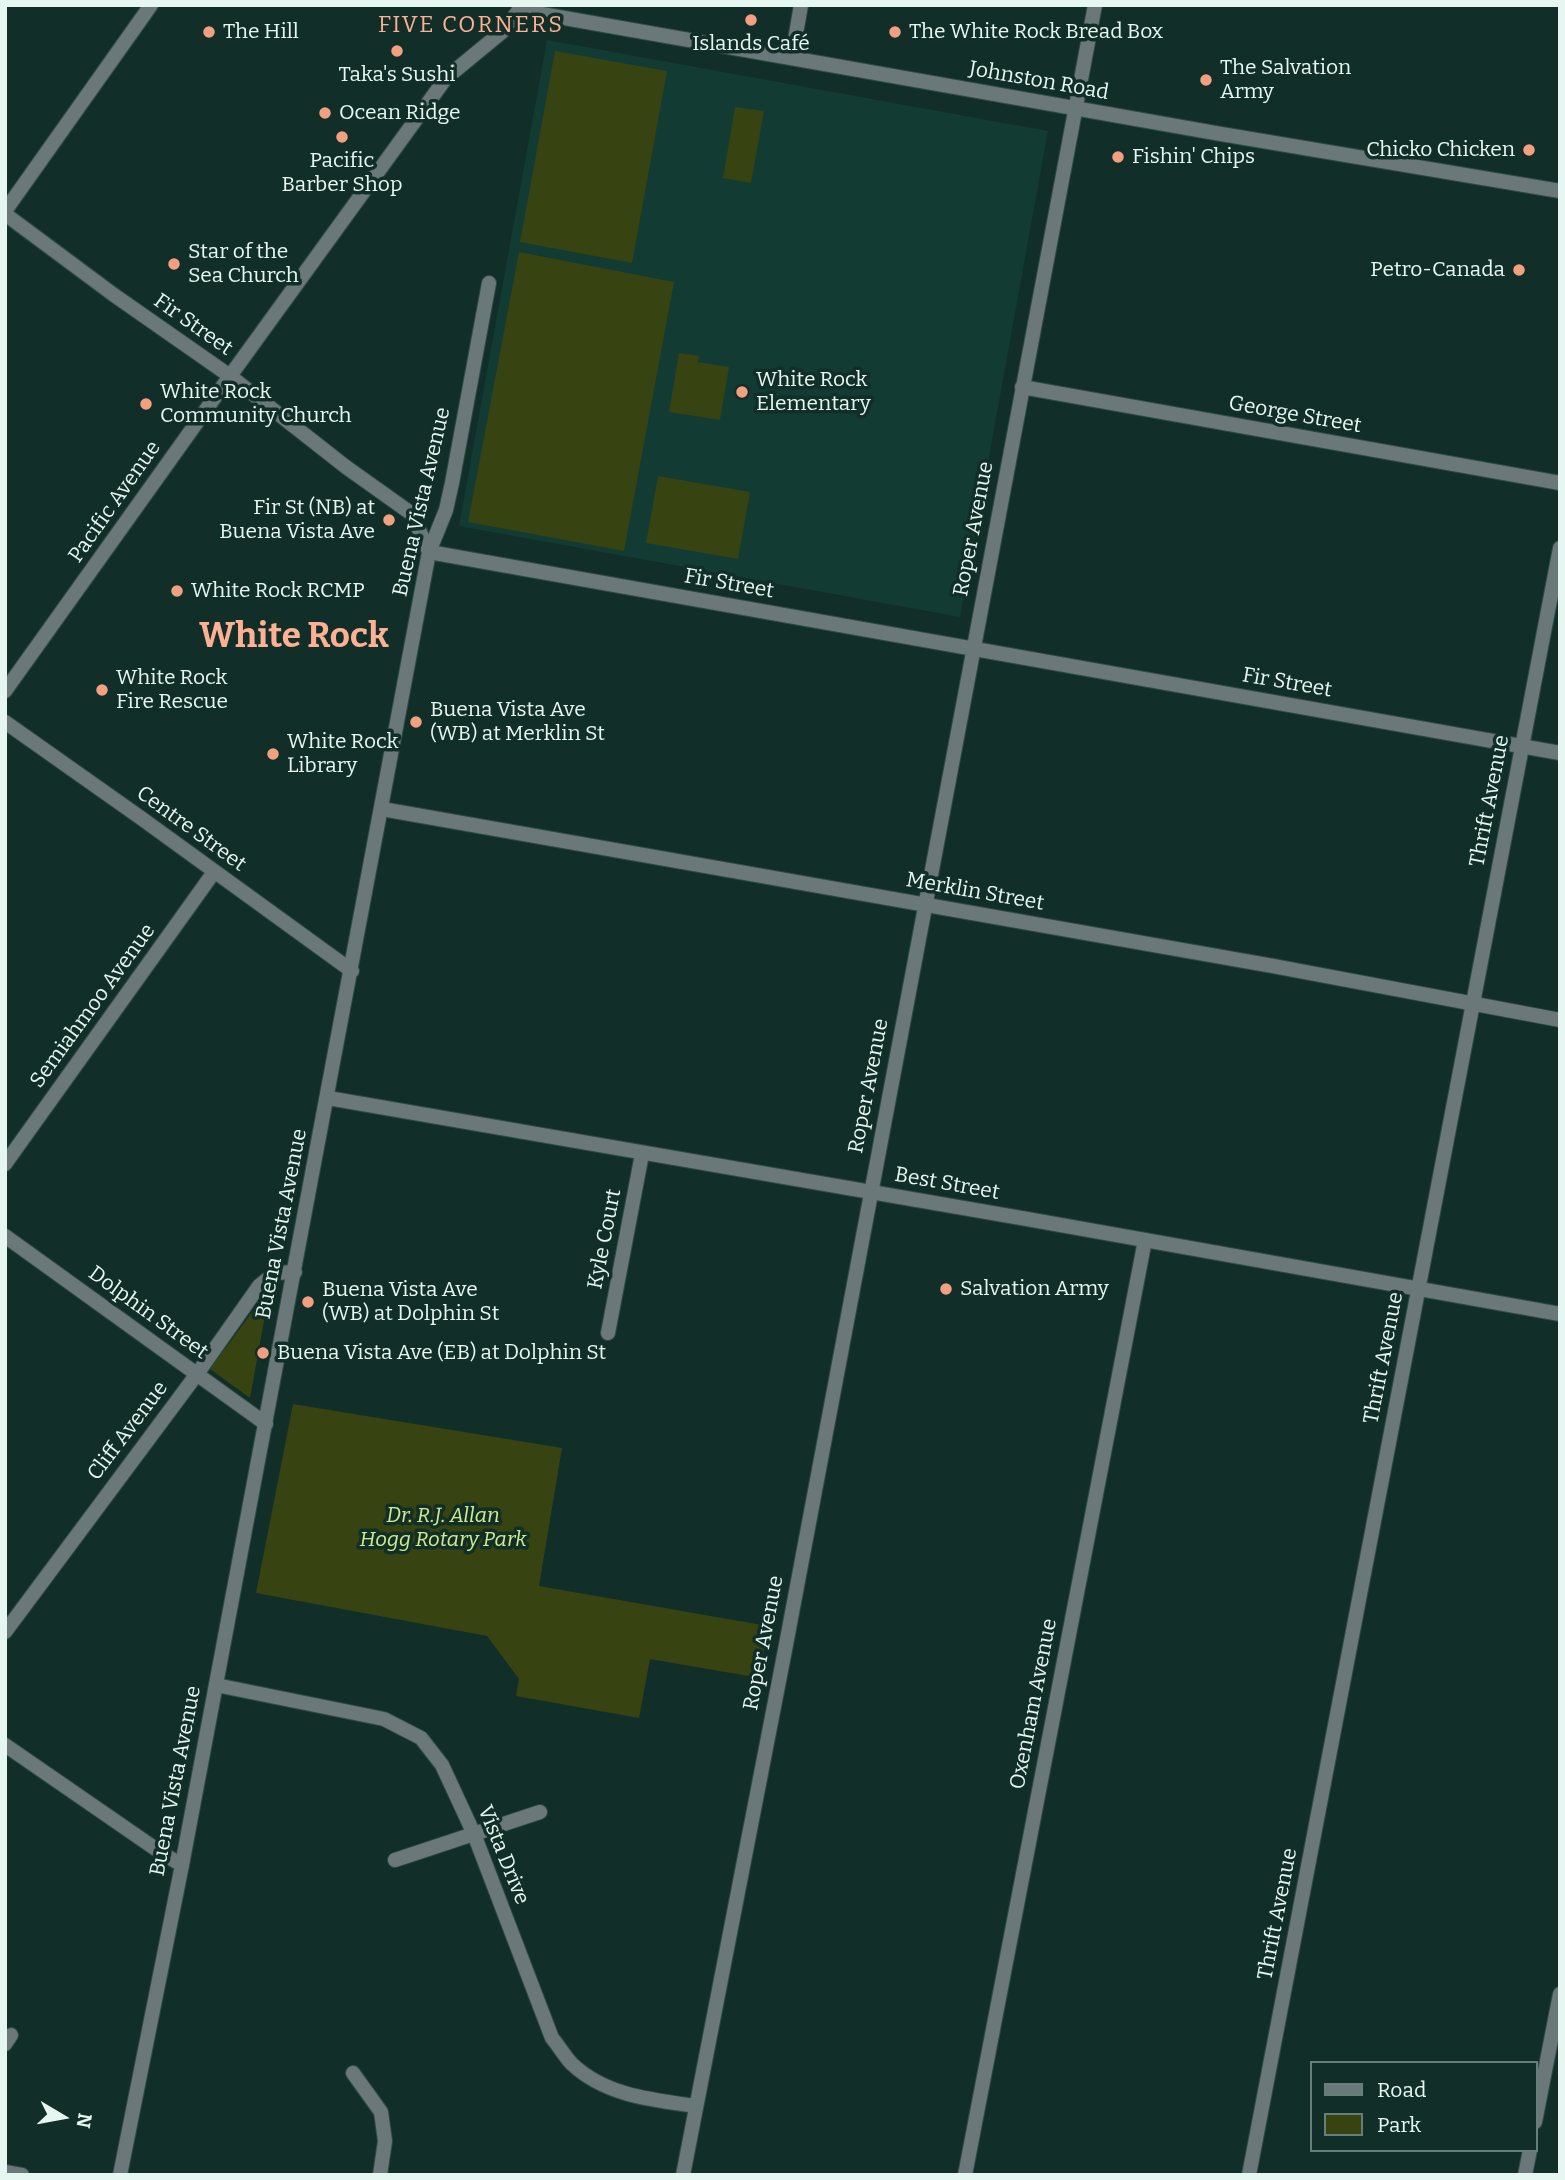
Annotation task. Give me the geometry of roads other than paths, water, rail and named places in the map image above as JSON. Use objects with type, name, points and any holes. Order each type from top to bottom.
[{"type":"street","points":[[5,212],[151,5]]},
{"type":"street","points":[[792,57],[801,5]]},
{"type":"street","name":"Roper Avenue","points":[[683,2175],[785,1650],[1095,5]]},
{"type":"street","name":"Johnston Road","points":[[518,7],[1274,144],[1560,191]]},
{"type":"street","name":"Pacific Avenue","points":[[5,691],[446,78],[503,31],[518,7]]},
{"type":"street","name":"Fir Street","points":[[5,212],[114,295],[230,376],[346,467],[412,514],[429,552],[1560,753]]},
{"type":"street","name":"Buena Vista Avenue","points":[[120,2175],[295,1272],[429,552],[446,510],[489,283]]},
{"type":"street","name":"George Street","points":[[1023,387],[1560,484]]},
{"type":"street","name":"Thrift Avenue","points":[[1250,2175],[1560,548]]},
{"type":"street","name":"Centre Street","points":[[5,722],[352,971]]},
{"type":"street","name":"Merklin Street","points":[[382,809],[1273,965],[1560,1020]]},
{"type":"street","name":"Semiahmoo Avenue","points":[[5,1164],[214,872]]},
{"type":"street","name":"Best Street","points":[[328,1098],[1560,1314]]},
{"type":"street","name":"Kyle Court","points":[[608,1332],[642,1154]]},
{"type":"street","name":"Dolphin Street","points":[[5,1236],[266,1424]]},
{"type":"street","name":"Oxenham Avenue","points":[[965,2175],[1145,1240]]},
{"type":"street","name":"Cliff Avenue","points":[[5,1632],[259,1286],[275,1273],[295,1272]]},
{"type":"street","name":"Vista Drive","points":[[216,1685],[383,1718],[421,1738],[442,1765],[474,1834],[552,2038],[572,2063],[597,2083],[626,2094],[696,2106]]},
{"type":"street","points":[[5,1745],[182,1865]]},
{"type":"street","points":[[395,1860],[540,1812]]},
{"type":"street","points":[[1537,2112],[1560,1994]]},
{"type":"street","points":[[353,2073],[381,2112],[385,2141],[380,2175]]},
{"type":"street","points":[[1525,2175],[1530,2152]]},
{"type":"street","points":[[5,2172],[22,2175]]},
{"type":"place","name":"Islands Café","points":[[751,20]]},
{"type":"place","name":"The Hill","points":[[209,32]]},
{"type":"place","name":"The White Rock Bread Box","points":[[895,32]]},
{"type":"place","name":"Taka's Sushi","points":[[397,51]]},
{"type":"place","name":"The Salvation Army","points":[[1206,80]]},
{"type":"place","name":"Ocean Ridge","points":[[325,113]]},
{"type":"place","name":"Pacific Barber Shop","points":[[342,137]]},
{"type":"place","name":"Chicko Chicken","points":[[1529,150]]},
{"type":"place","name":"Fishin' Chips","points":[[1118,157]]},
{"type":"place","name":"Star of the Sea Church","points":[[174,264]]},
{"type":"place","name":"Petro-Canada","points":[[1519,270]]},
{"type":"place","name":"White Rock Elementary","points":[[742,392]]},
{"type":"place","name":"White Rock Community Church","points":[[146,404]]},
{"type":"place","name":"Fir St (NB) at Buena Vista Ave","points":[[389,520]]},
{"type":"place","name":"White Rock RCMP","points":[[177,591]]},
{"type":"place","name":"White Rock Fire Rescue","points":[[102,690]]},
{"type":"place","name":"Buena Vista Ave (WB) at Merklin St","points":[[416,722]]},
{"type":"place","name":"White Rock Library","points":[[273,754]]},
{"type":"place","name":"Salvation Army","points":[[946,1289]]},
{"type":"place","name":"Buena Vista Ave (WB) at Dolphin St","points":[[308,1302]]},
{"type":"place","name":"Buena Vista Ave (EB) at Dolphin St","points":[[263,1353]]},
{"type":"district","name":"FIVE CORNERS","points":[[471,26]]},
{"type":"district","name":"White Rock","points":[[294,637]]},
{"type":"park label","name":"Dr. R.J. Allan Hogg Rotary Park","points":[[443,1528]]}]
